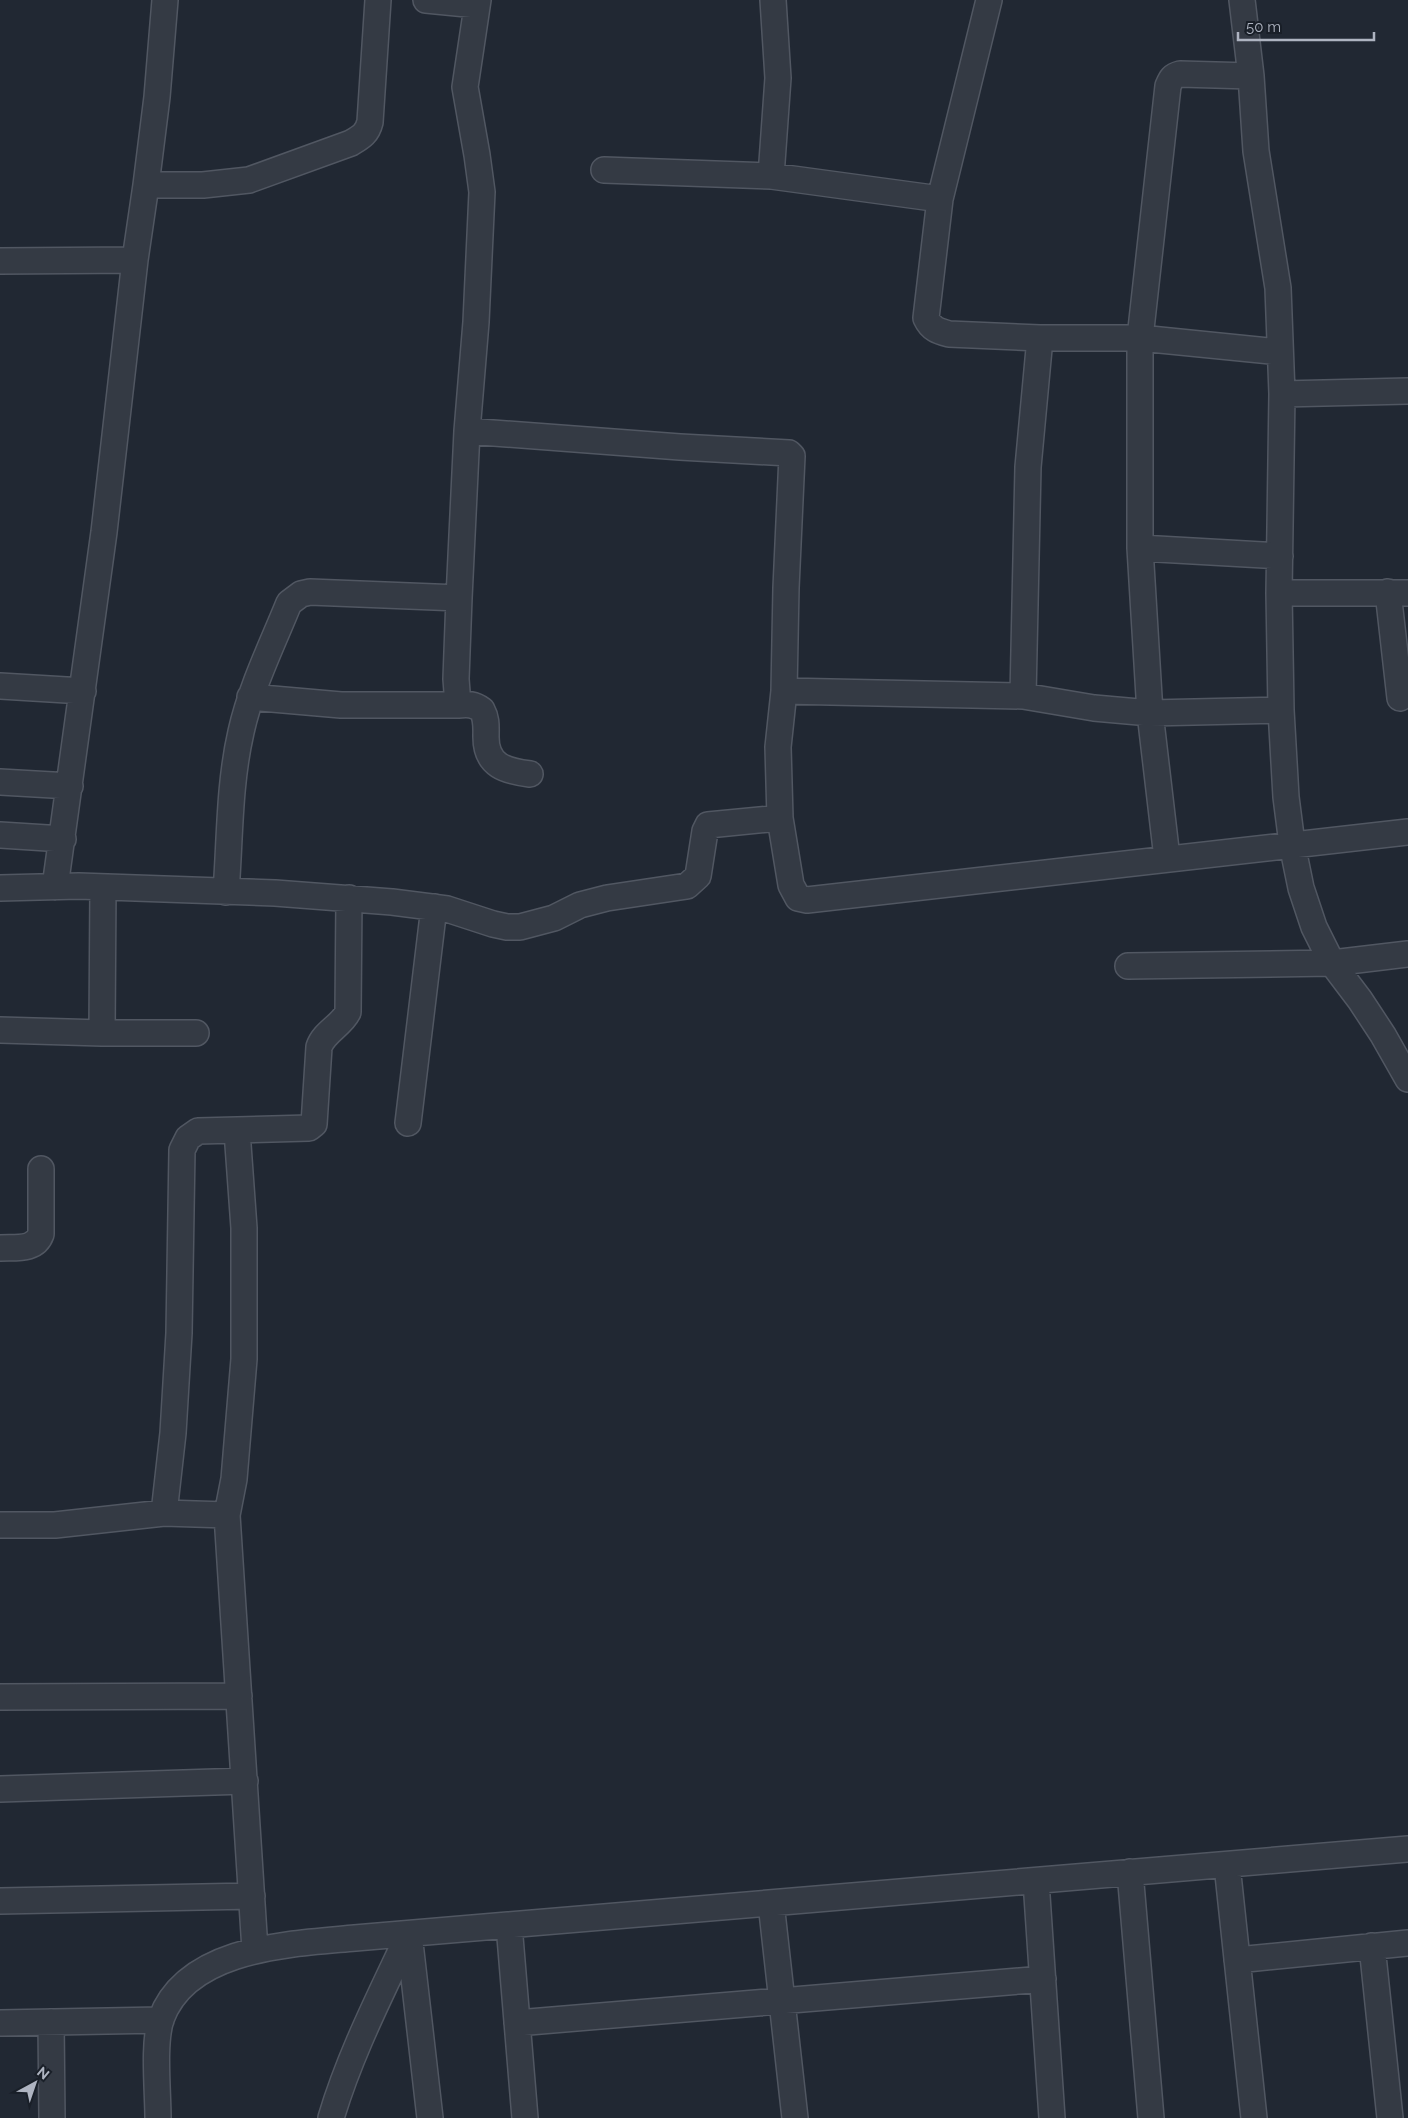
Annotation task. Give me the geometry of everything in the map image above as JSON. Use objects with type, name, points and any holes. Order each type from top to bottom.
[{"type":"street","points":[[55,887],[104,532],[134,260],[157,97],[165,0]]},
{"type":"street","points":[[146,185],[203,185],[249,180],[351,143],[362,136],[368,131],[370,122],[378,0]]},
{"type":"street","points":[[426,0],[477,2],[465,87],[482,192],[459,598],[456,679],[458,705]]},
{"type":"street","points":[[771,176],[778,78],[773,0]]},
{"type":"street","points":[[989,0],[940,199],[926,318],[928,324],[936,330],[950,334],[1040,338],[1140,338],[1280,352]]},
{"type":"street","points":[[1242,0],[1251,76],[1256,151],[1278,288],[1282,394],[1279,594],[1281,710],[1286,797],[1292,844],[1301,888],[1314,927],[1332,963],[1360,1000],[1406,1069]]},
{"type":"street","points":[[1167,858],[1150,713],[1140,548],[1140,338],[1168,86],[1174,76],[1180,74],[1251,76]]},
{"type":"street","points":[[604,170],[771,176],[940,199]]},
{"type":"street","points":[[0,262],[134,260]]},
{"type":"street","points":[[1023,696],[1028,467],[1040,338]]},
{"type":"street","points":[[1282,394],[1408,391]]},
{"type":"street","points":[[467,431],[790,454],[792,459],[786,588],[784,691],[778,747],[780,818],[790,885],[798,898],[807,900],[1408,832]]},
{"type":"street","points":[[1140,548],[1280,556]]},
{"type":"street","points":[[226,892],[236,763],[241,731],[250,697],[289,603],[301,594],[310,592],[459,598]]},
{"type":"street","points":[[1279,594],[1398,593],[1400,698]]},
{"type":"street","points":[[0,686],[83,691]]},
{"type":"street","points":[[784,691],[1023,696],[1094,708],[1150,713],[1281,710]]},
{"type":"street","points":[[250,697],[341,705],[476,705],[482,710],[487,727],[487,748],[496,762],[508,772],[530,774]]},
{"type":"street","points":[[0,782],[70,786]]},
{"type":"street","points":[[0,888],[104,887],[275,893],[349,898],[447,909],[493,924],[520,927],[554,918],[580,905],[607,898],[687,886],[698,876],[705,831],[708,825],[780,818]]},
{"type":"street","points":[[0,835],[63,839]]},
{"type":"street","points":[[102,1034],[104,887]]},
{"type":"street","points":[[164,1513],[173,1433],[179,1333],[182,1150],[188,1138],[198,1131],[309,1128],[315,1122],[318,1047],[322,1039],[340,1024],[348,1012],[349,898]]},
{"type":"street","points":[[408,1123],[434,907]]},
{"type":"street","points":[[1128,966],[1332,963],[1408,954]]},
{"type":"street","points":[[0,1030],[102,1034],[196,1033]]},
{"type":"street","points":[[237,1131],[244,1228],[245,1342],[234,1479],[227,1515],[255,1950]]},
{"type":"street","points":[[0,1248],[26,1247],[34,1245],[38,1240],[41,1234],[41,1169]]},
{"type":"street","points":[[0,1525],[55,1525],[164,1513],[227,1515]]},
{"type":"street","points":[[0,1697],[239,1696]]},
{"type":"street","points":[[0,1789],[244,1781]]},
{"type":"street","points":[[158,2118],[158,2037],[161,2020],[168,2006],[188,1981],[221,1962],[255,1950],[304,1943],[509,1925],[1408,1849]]},
{"type":"street","points":[[1228,1865],[1254,2118]]},
{"type":"street","points":[[1130,1872],[1151,2118]]},
{"type":"street","points":[[1036,1881],[1052,2118]]},
{"type":"street","points":[[0,1901],[252,1896]]},
{"type":"street","points":[[771,1904],[795,2118]]},
{"type":"street","points":[[509,1925],[526,2118]]},
{"type":"street","points":[[331,2118],[356,2048],[409,1934]]},
{"type":"street","points":[[409,1934],[430,2118]]},
{"type":"street","points":[[1237,1960],[1408,1943]]},
{"type":"street","points":[[1372,1946],[1390,2118]]},
{"type":"street","points":[[517,2023],[1043,1979]]},
{"type":"street","points":[[0,2023],[161,2020]]},
{"type":"street","points":[[51,2022],[52,2118]]}]
